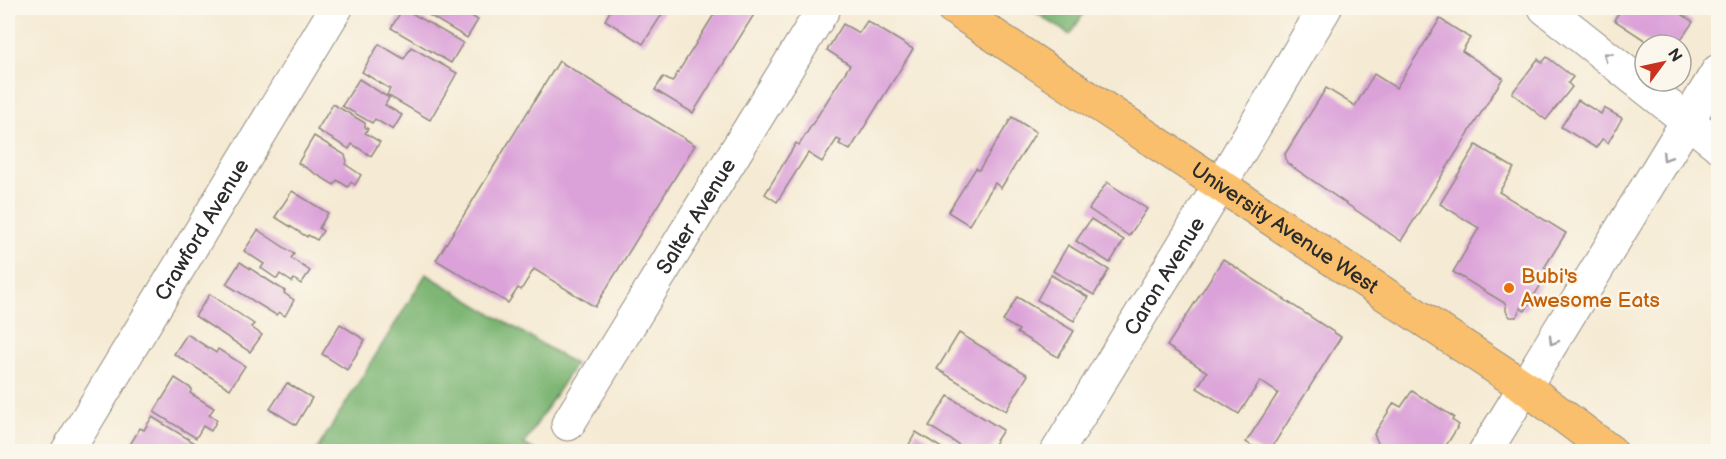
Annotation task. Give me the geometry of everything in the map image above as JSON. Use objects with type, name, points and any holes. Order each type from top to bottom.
[{"type":"main road","name":"University Avenue West","points":[[953,8],[1525,387],[1611,452]]},
{"type":"street","name":"Crawford Avenue","points":[[67,452],[336,8]]},
{"type":"street","name":"Salter Avenue","points":[[568,424],[824,8]]},
{"type":"street","name":"Caron Avenue","points":[[1057,452],[1325,8]]},
{"type":"street","points":[[1545,8],[1719,145]]},
{"type":"street","points":[[1485,452],[1719,71]]},
{"type":"green space","points":[[1029,8],[1087,8],[1070,35]]},
{"type":"green space","points":[[426,274],[575,364],[524,444],[536,451],[316,451]]},
{"type":"building","points":[[403,8],[463,43],[451,63],[391,28]]},
{"type":"building","points":[[417,8],[458,8],[478,20],[467,38]]},
{"type":"building","points":[[612,8],[666,8],[643,44],[605,20]]},
{"type":"building","points":[[718,8],[758,8],[693,113],[655,90],[663,77],[672,82]]},
{"type":"building","points":[[1622,8],[1673,8],[1693,22],[1685,33],[1634,33],[1614,20]]},
{"type":"building","points":[[1440,19],[1470,38],[1462,51],[1503,78],[1401,241],[1287,163],[1285,154],[1326,88],[1355,106],[1374,74],[1396,88]]},
{"type":"building","points":[[867,21],[913,49],[850,150],[839,144],[841,141],[837,139],[822,162],[808,153],[777,202],[765,194],[796,143],[799,145],[850,65],[827,50],[843,24],[859,33]]},
{"type":"building","points":[[379,44],[404,59],[411,47],[457,73],[430,120],[387,95],[390,89],[362,72]]},
{"type":"building","points":[[1547,57],[1573,77],[1568,83],[1572,87],[1546,120],[1512,93],[1538,59],[1542,63]]},
{"type":"building","points":[[559,61],[695,145],[595,307],[534,269],[521,290],[518,288],[508,303],[436,260]]},
{"type":"building","points":[[359,79],[389,98],[385,105],[402,115],[393,130],[375,119],[372,123],[342,106]]},
{"type":"building","points":[[1578,100],[1601,114],[1604,108],[1622,118],[1608,143],[1602,139],[1596,148],[1561,127]]},
{"type":"building","points":[[333,104],[365,123],[368,129],[365,133],[380,142],[371,156],[352,144],[349,149],[317,130]]},
{"type":"building","points":[[1012,117],[1036,132],[1001,188],[995,183],[969,225],[948,212],[976,168],[979,170]]},
{"type":"building","points":[[314,136],[345,155],[347,161],[345,164],[361,175],[355,185],[351,182],[348,187],[337,180],[334,185],[298,163]]},
{"type":"building","points":[[1476,145],[1514,168],[1499,192],[1566,233],[1544,268],[1549,271],[1525,311],[1520,308],[1516,317],[1510,317],[1506,311],[1506,304],[1453,272],[1479,228],[1440,204]]},
{"type":"building","points":[[1107,182],[1147,209],[1129,236],[1089,209]]},
{"type":"building","points":[[292,191],[328,213],[319,228],[323,231],[317,240],[308,235],[307,237],[275,217]]},
{"type":"building","points":[[1091,219],[1124,240],[1110,263],[1076,241]]},
{"type":"building","points":[[258,230],[294,254],[291,258],[310,271],[301,284],[294,279],[292,282],[280,274],[277,279],[261,268],[264,264],[244,251]]},
{"type":"building","points":[[1068,245],[1109,270],[1094,295],[1053,271]]},
{"type":"building","points":[[1223,259],[1341,337],[1269,452],[1261,452],[1246,442],[1278,393],[1260,381],[1239,414],[1197,388],[1207,372],[1167,346]]},
{"type":"building","points":[[240,262],[285,291],[284,293],[294,300],[285,316],[279,312],[276,315],[226,284]]},
{"type":"building","points":[[1051,275],[1088,297],[1074,321],[1037,300]]},
{"type":"building","points":[[210,294],[254,324],[251,327],[262,335],[250,352],[195,316]]},
{"type":"building","points":[[1017,297],[1074,331],[1058,357],[1017,333],[1019,330],[1003,321]]},
{"type":"building","points":[[340,324],[365,340],[347,370],[322,354]]},
{"type":"building","points":[[959,333],[1028,375],[1006,411],[937,369]]},
{"type":"building","points":[[187,334],[216,353],[218,349],[245,366],[230,389],[174,354]]},
{"type":"building","points":[[175,378],[192,389],[190,393],[214,408],[209,415],[217,420],[211,431],[203,426],[196,438],[154,412]]},
{"type":"building","points":[[287,383],[312,398],[296,425],[270,409]]},
{"type":"building","points":[[1412,391],[1454,417],[1452,420],[1459,425],[1442,452],[1425,452],[1418,447],[1416,452],[1391,452],[1378,443],[1374,434],[1394,403],[1401,407]]},
{"type":"building","points":[[948,396],[1003,430],[989,452],[970,452],[929,426]]},
{"type":"building","points":[[152,417],[200,446],[197,452],[134,452],[128,448],[140,428],[144,430]]},
{"type":"building","points":[[916,432],[948,452],[905,452]]},
{"type":"place","name":"Bubi's Awesome Eats","points":[[1509,288]]}]
